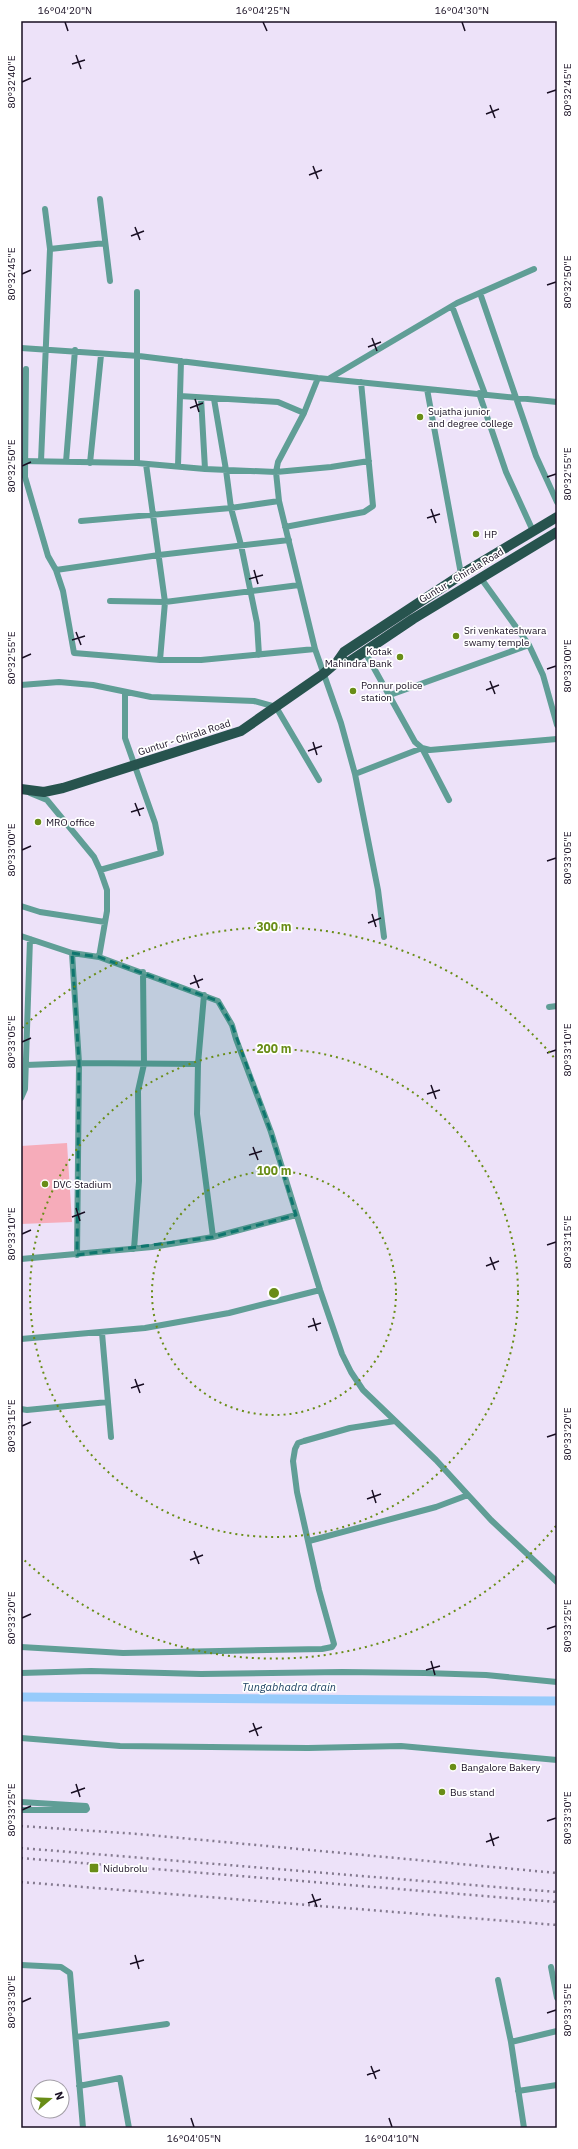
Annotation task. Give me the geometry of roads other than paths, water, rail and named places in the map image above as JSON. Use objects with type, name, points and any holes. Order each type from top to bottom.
[{"type":"main road","name":"Guntur - Chirala Road","points":[[23,790],[44,792],[64,788],[241,731],[323,674],[337,662],[344,652],[461,574],[557,517]]},
{"type":"main road","name":"Guntur - Chirala Road","points":[[337,662],[349,662],[480,577],[557,532]]},
{"type":"street","points":[[100,199],[110,281]]},
{"type":"street","points":[[41,461],[50,249],[45,209]]},
{"type":"street","points":[[50,249],[105,243]]},
{"type":"street","points":[[330,378],[452,306],[534,269]]},
{"type":"street","points":[[137,292],[139,356],[137,463]]},
{"type":"street","points":[[480,293],[536,456],[557,502]]},
{"type":"street","points":[[452,306],[482,394],[506,472],[533,531]]},
{"type":"street","points":[[21,348],[75,350],[101,354],[139,356],[318,378],[557,402]]},
{"type":"street","points":[[66,462],[75,350]]},
{"type":"street","points":[[90,463],[101,354]]},
{"type":"street","points":[[178,466],[181,361]]},
{"type":"street","points":[[26,370],[23,461],[25,477],[48,556],[56,570],[63,591],[74,653],[160,660],[201,660],[315,649]]},
{"type":"street","points":[[318,378],[304,413],[278,462],[276,472],[279,502],[315,649],[341,723],[356,774],[378,890],[384,937]]},
{"type":"street","points":[[285,527],[370,510],[374,502],[361,382]]},
{"type":"street","points":[[427,389],[461,574]]},
{"type":"street","points":[[180,396],[278,402],[304,413]]},
{"type":"street","points":[[201,398],[205,469]]},
{"type":"street","points":[[214,399],[231,508],[241,545],[257,624],[259,655]]},
{"type":"street","points":[[23,461],[137,463],[205,469],[276,472],[331,467],[369,461]]},
{"type":"street","points":[[146,464],[165,602],[160,660]]},
{"type":"street","points":[[81,521],[231,508],[279,502]]},
{"type":"street","points":[[56,570],[159,555],[289,540]]},
{"type":"street","points":[[480,577],[528,645],[543,675],[557,725]]},
{"type":"street","points":[[110,601],[165,602],[250,593],[299,585]]},
{"type":"street","points":[[390,695],[528,645]]},
{"type":"street","points":[[365,652],[415,742],[422,748],[449,800]]},
{"type":"street","points":[[21,685],[59,682],[87,684],[125,693],[151,697],[254,701],[276,707],[319,780]]},
{"type":"street","points":[[100,870],[161,853],[155,823],[125,738],[125,693]]},
{"type":"street","points":[[356,774],[422,748],[430,750],[557,739]]},
{"type":"street","points":[[23,790],[47,800],[94,857],[100,870],[107,890],[107,911],[99,957]]},
{"type":"street","points":[[21,906],[40,912],[105,922]]},
{"type":"street","points":[[21,936],[72,953],[99,957],[218,1001],[232,1025],[278,1152],[320,1290],[342,1354],[351,1372],[363,1390],[508,1536],[557,1582]]},
{"type":"street","points":[[21,1098],[24,1089],[26,1065],[24,1015],[30,939]]},
{"type":"street","points":[[72,953],[79,1063],[77,1255]]},
{"type":"street","points":[[134,1249],[139,1181],[138,1091],[144,1064],[142,972]]},
{"type":"street","points":[[204,995],[198,1064],[197,1114],[213,1237]]},
{"type":"street","points":[[549,1007],[557,1006]]},
{"type":"street","points":[[26,1065],[79,1063],[198,1064]]},
{"type":"street","points":[[21,1259],[134,1249],[213,1237],[296,1215]]},
{"type":"street","points":[[21,1339],[102,1333],[229,1313],[320,1290]]},
{"type":"street","points":[[102,1333],[111,1437]]},
{"type":"street","points":[[21,1409],[27,1410],[108,1402]]},
{"type":"street","points":[[21,1647],[123,1653],[328,1649],[334,1644],[319,1590],[310,1541],[297,1492],[294,1461],[295,1449],[298,1443],[350,1428],[395,1421]]},
{"type":"street","points":[[310,1541],[422,1511],[468,1495]]},
{"type":"street","points":[[21,1673],[91,1671],[232,1674],[342,1672],[418,1673],[486,1675],[557,1682]]},
{"type":"street","points":[[21,1738],[120,1746],[301,1748],[401,1746],[557,1760]]},
{"type":"street","points":[[21,1802],[69,1804],[86,1806],[87,1808],[86,1810],[21,1810]]},
{"type":"street","points":[[21,1964],[61,1967],[70,1973],[83,2128]]},
{"type":"street","points":[[551,1967],[557,1998]]},
{"type":"street","points":[[498,1980],[511,2042],[524,2128]]},
{"type":"street","points":[[76,2037],[166,2024]]},
{"type":"street","points":[[511,2042],[557,2031]]},
{"type":"street","points":[[79,2086],[120,2078],[129,2128]]},
{"type":"street","points":[[518,2091],[556,2085],[557,2093]]},
{"type":"waterway","name":"Tungabhadra drain","points":[[21,1697],[557,1701]]},
{"type":"railway","points":[[21,1826],[138,1834],[557,1873]]},
{"type":"railway","points":[[21,1848],[557,1892]]},
{"type":"railway","points":[[21,1858],[557,1902]]},
{"type":"railway","points":[[21,1882],[557,1925]]},
{"type":"place","name":"Sujatha junior and degree college","points":[[420,417]]},
{"type":"place","name":"HP","points":[[476,534]]},
{"type":"place","name":"Sri venkateshwara swamy temple","points":[[456,636]]},
{"type":"place","name":"Kotak Mahindra Bank","points":[[400,657]]},
{"type":"place","name":"Ponnur police station","points":[[353,691]]},
{"type":"place","name":"MRO office","points":[[38,822]]},
{"type":"place","name":"DVC Stadium","points":[[45,1184]]},
{"type":"place","name":"Bangalore Bakery","points":[[453,1767]]},
{"type":"place","name":"Bus stand","points":[[442,1792]]},
{"type":"place","name":"Nidubrolu","points":[[94,1868]]}]
